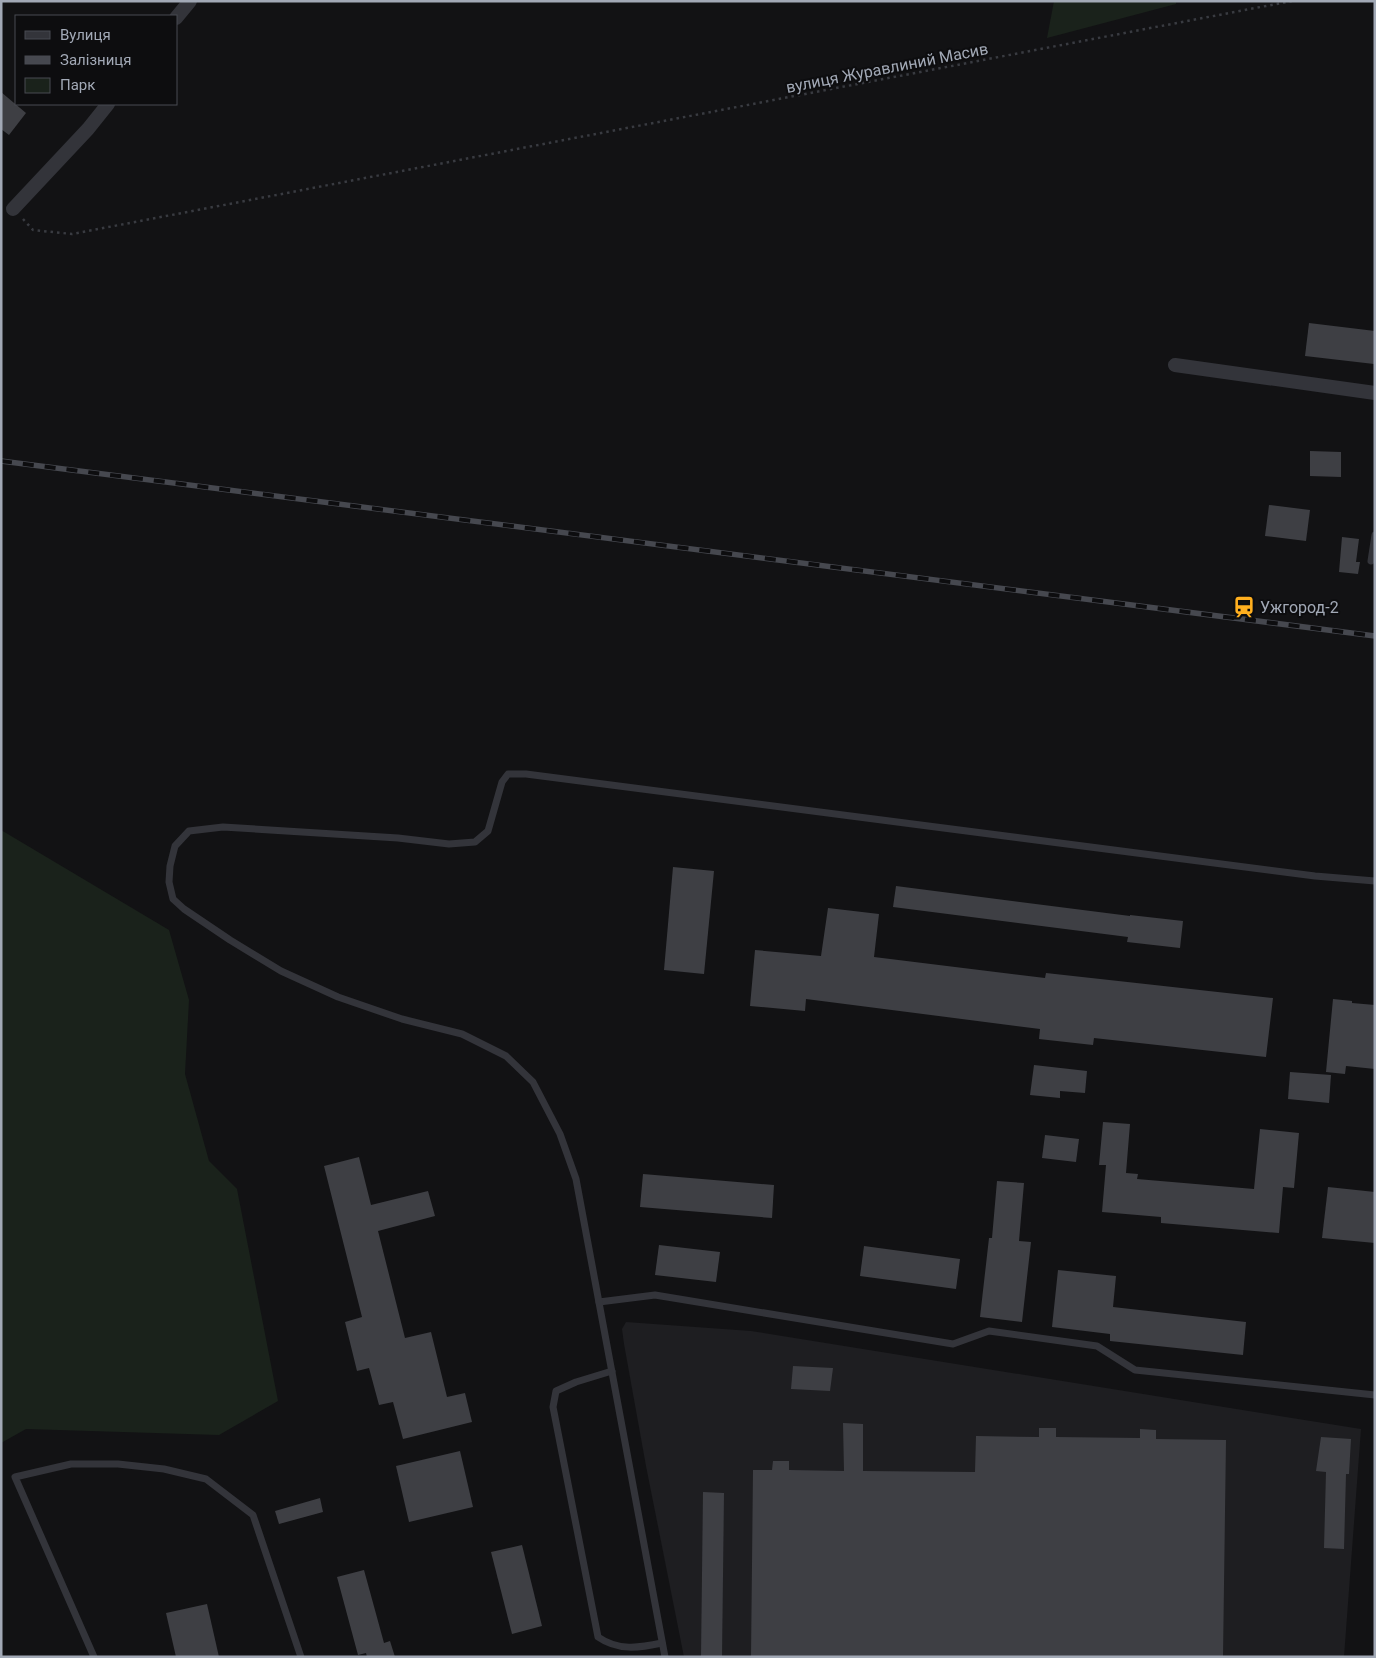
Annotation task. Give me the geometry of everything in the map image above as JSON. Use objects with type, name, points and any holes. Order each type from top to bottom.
[{"type":"street","points":[[178,16],[190,1]]},
{"type":"street","points":[[13,209],[88,129],[107,105]]},
{"type":"street","points":[[1175,365],[1375,393]]},
{"type":"lane","points":[[1371,560],[1375,535]]},
{"type":"lane","points":[[665,1657],[576,1179],[560,1134],[533,1082],[506,1056],[462,1034],[393,1016],[338,997],[281,971],[184,909],[173,899],[168,882],[170,866],[176,846],[189,831],[224,826],[398,838],[449,844],[475,842],[488,831],[502,782],[508,774],[526,774],[1316,876],[1375,881]]},
{"type":"lane","points":[[600,1302],[655,1295],[953,1344],[989,1331],[1097,1346],[1135,1370],[1375,1395]]},
{"type":"lane","points":[[612,1371],[576,1382],[556,1391],[553,1407],[598,1637],[607,1644],[630,1648],[662,1643]]},
{"type":"lane","points":[[94,1657],[15,1477],[70,1464],[118,1464],[164,1469],[206,1479],[252,1514],[301,1657]]},
{"type":"path","name":"вулиця Журавлиний Масив","points":[[13,209],[33,230],[72,234],[1292,1]]},
{"type":"shaded area","points":[[626,1322],[751,1331],[1361,1429],[1344,1657],[684,1657],[624,1344],[622,1329]]},
{"type":"green space","points":[[1054,1],[1176,1],[1176,4],[1047,38]]},
{"type":"green space","points":[[1,830],[169,930],[189,1000],[185,1074],[209,1161],[237,1189],[278,1401],[219,1435],[26,1429],[1,1443]]},
{"type":"building","points":[[1,92],[26,113],[9,135],[1,129]]},
{"type":"building","points":[[1309,323],[1375,331],[1374,364],[1305,356]]},
{"type":"building","points":[[1310,451],[1341,452],[1341,477],[1310,476]]},
{"type":"building","points":[[1269,505],[1310,510],[1306,541],[1265,536]]},
{"type":"building","points":[[1342,537],[1359,539],[1356,562],[1360,562],[1358,574],[1339,572]]},
{"type":"building","points":[[673,867],[714,871],[704,974],[664,970]]},
{"type":"building","points":[[896,886],[1183,921],[1180,948],[1127,942],[1128,937],[893,907]]},
{"type":"building","points":[[828,908],[879,914],[874,957],[1045,978],[1046,973],[1273,998],[1266,1057],[1094,1038],[1093,1045],[1039,1039],[1040,1029],[806,999],[805,1011],[750,1006],[755,950],[821,956]]},
{"type":"building","points":[[1333,999],[1375,1005],[1375,1069],[1346,1066],[1345,1074],[1326,1072]]},
{"type":"building","points":[[1034,1065],[1087,1071],[1085,1093],[1060,1091],[1060,1098],[1030,1095]]},
{"type":"building","points":[[1290,1072],[1331,1075],[1329,1103],[1288,1099]]},
{"type":"building","points":[[1103,1122],[1130,1124],[1126,1173],[1138,1174],[1137,1179],[1254,1189],[1260,1129],[1299,1133],[1294,1188],[1283,1187],[1279,1233],[1161,1223],[1161,1217],[1102,1212],[1106,1165],[1099,1165]]},
{"type":"building","points":[[1045,1135],[1079,1139],[1076,1162],[1042,1158]]},
{"type":"building","points":[[359,1157],[371,1205],[428,1191],[435,1216],[378,1231],[405,1338],[431,1332],[447,1397],[465,1393],[472,1422],[403,1439],[393,1402],[379,1405],[369,1368],[357,1371],[345,1322],[362,1317],[324,1166]]},
{"type":"building","points":[[643,1174],[774,1185],[772,1218],[640,1207]]},
{"type":"building","points":[[997,1181],[1024,1183],[1019,1241],[1031,1242],[1022,1322],[980,1317],[989,1238],[992,1238]]},
{"type":"building","points":[[1328,1187],[1375,1192],[1375,1243],[1322,1238]]},
{"type":"building","points":[[659,1245],[720,1252],[716,1282],[655,1275]]},
{"type":"building","points":[[864,1246],[960,1259],[956,1289],[860,1276]]},
{"type":"building","points":[[1058,1270],[1116,1276],[1113,1307],[1246,1322],[1243,1355],[1110,1341],[1110,1334],[1052,1327]]},
{"type":"building","points":[[793,1366],[833,1368],[830,1391],[791,1389]]},
{"type":"building","points":[[843,1423],[863,1424],[863,1471],[975,1472],[976,1436],[1039,1437],[1039,1428],[1056,1428],[1056,1437],[1140,1438],[1140,1429],[1156,1430],[1156,1439],[1226,1440],[1223,1657],[751,1657],[753,1470],[772,1470],[773,1461],[789,1461],[789,1470],[844,1471]]},
{"type":"building","points":[[1321,1437],[1351,1439],[1349,1474],[1346,1474],[1344,1549],[1324,1548],[1326,1472],[1316,1471]]},
{"type":"building","points":[[460,1451],[473,1507],[409,1522],[396,1466]]},
{"type":"building","points":[[703,1492],[724,1493],[722,1657],[701,1657]]},
{"type":"building","points":[[320,1498],[323,1512],[279,1524],[275,1511]]},
{"type":"building","points":[[522,1545],[542,1626],[512,1634],[491,1552]]},
{"type":"building","points":[[364,1570],[384,1643],[390,1641],[395,1657],[367,1657],[366,1653],[358,1655],[337,1577]]},
{"type":"building","points":[[207,1604],[219,1657],[176,1657],[166,1613]]},
{"type":"railway","points":[[1,461],[1375,636]]},
{"type":"place","name":"Ужгород-2","points":[[1244,607]]}]
